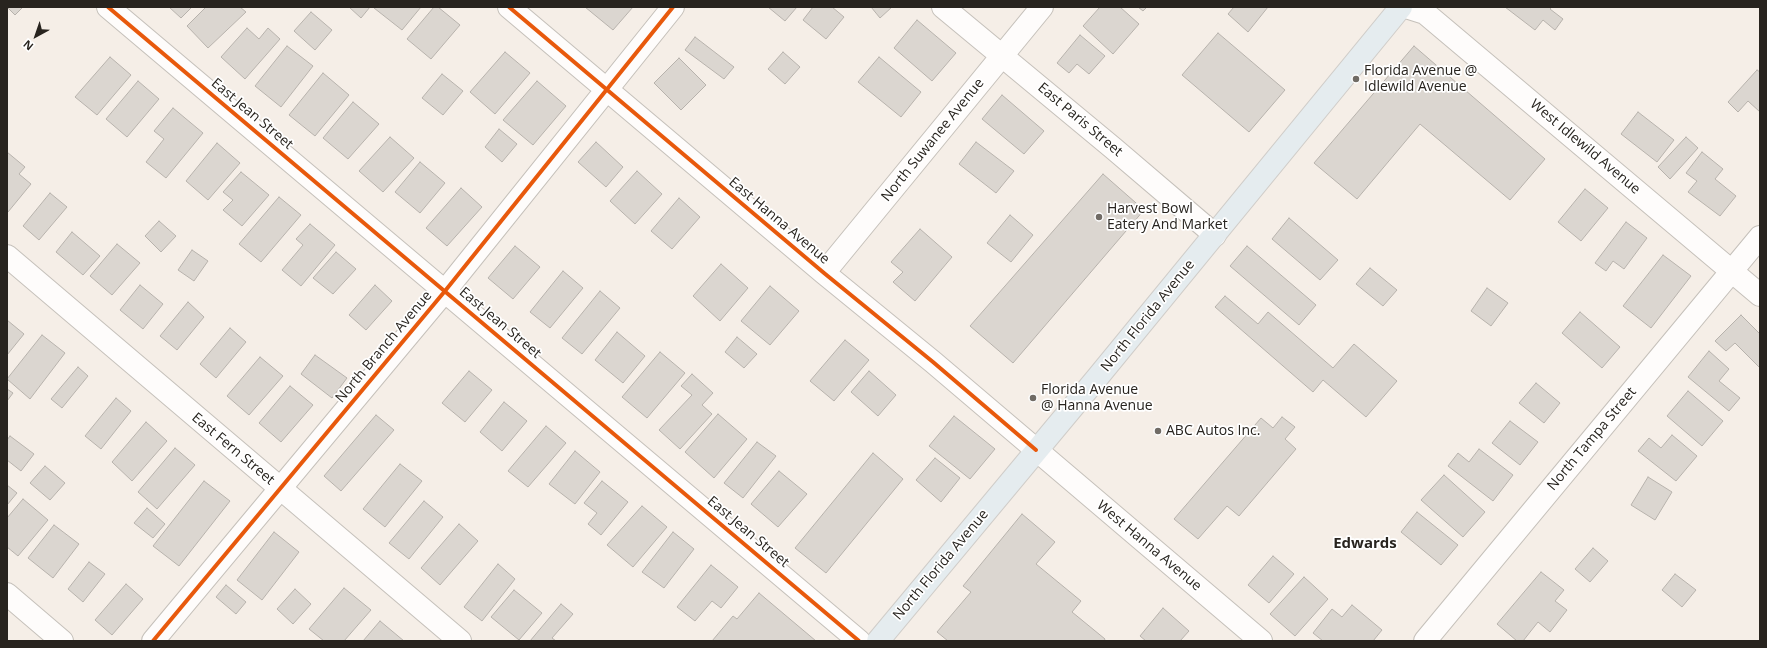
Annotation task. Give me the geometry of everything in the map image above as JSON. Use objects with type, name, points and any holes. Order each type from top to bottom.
[{"type":"main road","name":"North Florida Avenue","points":[[878,641],[1402,7]]},
{"type":"street","name":"East Jean Street","points":[[108,7],[859,641]]},
{"type":"street","name":"East Hanna Avenue","points":[[509,7],[824,273],[934,362],[1036,450]]},
{"type":"street","name":"North Branch Avenue","points":[[153,641],[445,291],[673,7]]},
{"type":"street","name":"East Paris Street","points":[[943,7],[1215,235]]},
{"type":"street","name":"North Suwanee Avenue","points":[[824,273],[1042,7]]},
{"type":"street","name":"West Idlewild Avenue","points":[[1406,7],[1425,13],[1760,295]]},
{"type":"street","name":"North Tampa Street","points":[[1425,641],[1760,237]]},
{"type":"street","name":"East Fern Street","points":[[7,256],[460,641]]},
{"type":"street","name":"West Hanna Avenue","points":[[1036,450],[1261,641]]},
{"type":"street","points":[[7,594],[62,641]]},
{"type":"building","points":[[7,7],[23,7],[15,15]]},
{"type":"building","points":[[169,7],[192,7],[181,18]]},
{"type":"building","points":[[206,7],[240,7],[246,12],[208,48],[187,26]]},
{"type":"building","points":[[349,7],[370,7],[361,18]]},
{"type":"building","points":[[421,7],[402,30],[374,8]]},
{"type":"building","points":[[434,7],[438,7],[460,25],[431,59],[407,39]]},
{"type":"building","points":[[585,7],[633,7],[613,30]]},
{"type":"building","points":[[768,7],[797,7],[785,21]]},
{"type":"building","points":[[813,7],[832,7],[844,17],[826,39],[803,20]]},
{"type":"building","points":[[871,7],[892,7],[880,18]]},
{"type":"building","points":[[1100,7],[1120,7],[1139,24],[1113,54],[1083,26]]},
{"type":"building","points":[[1138,7],[1147,7],[1143,11]]},
{"type":"building","points":[[1234,7],[1268,7],[1248,32],[1228,14]]},
{"type":"building","points":[[1505,7],[1552,7],[1550,9],[1563,19],[1555,30],[1543,20],[1535,30]]},
{"type":"building","points":[[311,12],[332,30],[315,50],[294,31]]},
{"type":"building","points":[[917,20],[956,53],[932,81],[894,48]]},
{"type":"building","points":[[247,28],[259,39],[268,28],[280,39],[245,79],[221,57]]},
{"type":"building","points":[[1218,33],[1285,90],[1249,132],[1182,75]]},
{"type":"building","points":[[1080,35],[1105,56],[1089,74],[1077,64],[1069,73],[1057,63]]},
{"type":"building","points":[[695,37],[734,67],[724,79],[685,50]]},
{"type":"building","points":[[287,46],[313,66],[281,107],[255,86]]},
{"type":"building","points":[[1414,46],[1545,159],[1510,200],[1420,124],[1357,199],[1314,163]]},
{"type":"building","points":[[505,52],[530,73],[495,114],[470,92]]},
{"type":"building","points":[[783,52],[800,67],[785,84],[768,69]]},
{"type":"building","points":[[110,57],[131,75],[97,115],[75,97]]},
{"type":"building","points":[[879,57],[921,92],[901,117],[858,82]]},
{"type":"building","points":[[679,58],[706,85],[681,110],[654,83]]},
{"type":"building","points":[[1757,70],[1760,72],[1760,112],[1748,101],[1738,112],[1728,102]]},
{"type":"building","points":[[323,73],[349,95],[315,136],[289,115]]},
{"type":"building","points":[[442,74],[463,91],[443,115],[422,98]]},
{"type":"building","points":[[138,81],[159,99],[127,137],[106,119]]},
{"type":"building","points":[[537,81],[566,106],[533,145],[503,120]]},
{"type":"building","points":[[1002,95],[1044,131],[1024,154],[982,119]]},
{"type":"building","points":[[353,102],[379,124],[348,159],[323,138]]},
{"type":"building","points":[[173,108],[203,133],[166,178],[146,162],[164,139],[154,131]]},
{"type":"building","points":[[1638,112],[1674,140],[1657,162],[1621,134]]},
{"type":"building","points":[[499,129],[517,144],[502,162],[485,147]]},
{"type":"building","points":[[390,137],[414,158],[383,192],[359,171]]},
{"type":"building","points":[[1686,137],[1698,148],[1670,179],[1658,167]]},
{"type":"building","points":[[596,142],[623,167],[606,187],[578,162]]},
{"type":"building","points":[[976,142],[1014,171],[996,193],[959,164]]},
{"type":"building","points":[[217,143],[240,163],[208,200],[186,181]]},
{"type":"building","points":[[7,152],[25,167],[19,174],[31,184],[8,212],[7,211]]},
{"type":"building","points":[[1702,152],[1723,169],[1715,179],[1736,196],[1720,216],[1688,192],[1697,181],[1686,173]]},
{"type":"building","points":[[420,162],[445,183],[420,213],[395,192]]},
{"type":"building","points":[[637,171],[662,194],[635,224],[610,201]]},
{"type":"building","points":[[241,172],[269,195],[242,226],[223,210],[233,200],[223,192]]},
{"type":"building","points":[[1103,174],[1144,210],[1013,363],[970,326]]},
{"type":"building","points":[[461,188],[482,207],[447,246],[426,228]]},
{"type":"building","points":[[1585,189],[1608,208],[1581,241],[1558,222]]},
{"type":"building","points":[[50,193],[67,207],[39,240],[23,226]]},
{"type":"building","points":[[279,197],[301,215],[261,262],[239,244]]},
{"type":"building","points":[[679,198],[700,217],[672,249],[651,231]]},
{"type":"building","points":[[1010,215],[1033,235],[1011,262],[987,243]]},
{"type":"building","points":[[1289,218],[1338,260],[1320,280],[1272,239]]},
{"type":"building","points":[[159,221],[176,236],[161,252],[145,236]]},
{"type":"building","points":[[1626,222],[1647,238],[1624,269],[1613,261],[1606,271],[1595,263]]},
{"type":"building","points":[[310,224],[335,245],[301,286],[282,270],[303,245],[296,239]]},
{"type":"building","points":[[920,229],[952,257],[915,301],[893,282],[903,272],[891,262]]},
{"type":"building","points":[[72,232],[100,256],[83,275],[56,252]]},
{"type":"building","points":[[117,244],[140,263],[112,295],[90,276]]},
{"type":"building","points":[[515,246],[540,267],[513,299],[488,278]]},
{"type":"building","points":[[1247,246],[1316,305],[1299,325],[1230,266]]},
{"type":"building","points":[[192,250],[208,261],[194,281],[178,270]]},
{"type":"building","points":[[336,252],[356,269],[333,294],[313,278]]},
{"type":"building","points":[[1663,255],[1691,276],[1651,328],[1623,306]]},
{"type":"building","points":[[721,264],[748,288],[720,321],[693,296]]},
{"type":"building","points":[[1370,268],[1397,290],[1383,306],[1356,284]]},
{"type":"building","points":[[563,271],[583,288],[550,328],[530,312]]},
{"type":"building","points":[[140,285],[163,304],[143,329],[120,310]]},
{"type":"building","points":[[375,285],[392,301],[366,330],[349,315]]},
{"type":"building","points":[[770,286],[799,311],[770,345],[741,321]]},
{"type":"building","points":[[1487,288],[1508,303],[1491,326],[1471,311]]},
{"type":"building","points":[[600,291],[620,308],[582,354],[562,338]]},
{"type":"building","points":[[1225,296],[1258,324],[1268,312],[1333,368],[1354,344],[1397,381],[1366,417],[1323,380],[1313,392],[1215,307]]},
{"type":"building","points":[[188,302],[204,317],[177,350],[160,336]]},
{"type":"building","points":[[1580,312],[1620,347],[1602,368],[1562,333]]},
{"type":"building","points":[[1741,315],[1760,334],[1760,368],[1735,343],[1726,351],[1715,341]]},
{"type":"building","points":[[7,320],[24,334],[7,355]]},
{"type":"building","points":[[230,328],[246,342],[216,378],[200,364]]},
{"type":"building","points":[[617,332],[645,356],[623,383],[595,360]]},
{"type":"building","points":[[42,335],[65,353],[30,399],[7,379]]},
{"type":"building","points":[[737,337],[757,354],[744,368],[725,352]]},
{"type":"building","points":[[845,340],[869,360],[834,401],[810,381]]},
{"type":"building","points":[[1709,351],[1729,369],[1719,381],[1740,398],[1729,411],[1688,377]]},
{"type":"building","points":[[660,352],[685,373],[647,418],[622,397]]},
{"type":"building","points":[[315,355],[347,378],[332,398],[301,374]]},
{"type":"building","points":[[260,357],[283,376],[249,415],[227,396]]},
{"type":"building","points":[[78,367],[88,376],[62,408],[51,399]]},
{"type":"building","points":[[469,371],[492,390],[465,422],[442,403]]},
{"type":"building","points":[[869,371],[896,395],[878,416],[851,392]]},
{"type":"building","points":[[692,374],[713,393],[702,405],[712,414],[680,449],[659,430],[692,395],[681,386]]},
{"type":"building","points":[[1536,383],[1560,403],[1544,423],[1519,403]]},
{"type":"building","points":[[290,386],[313,405],[281,442],[259,423]]},
{"type":"building","points":[[7,389],[13,393],[7,401]]},
{"type":"building","points":[[1688,391],[1723,421],[1702,446],[1667,416]]},
{"type":"building","points":[[116,398],[131,411],[101,449],[85,436]]},
{"type":"building","points":[[504,402],[527,421],[502,451],[480,432]]},
{"type":"building","points":[[718,414],[747,439],[714,478],[685,452]]},
{"type":"building","points":[[376,415],[394,430],[341,491],[324,476]]},
{"type":"building","points":[[954,416],[995,449],[970,479],[929,446]]},
{"type":"building","points":[[1282,417],[1295,427],[1285,439],[1296,449],[1239,516],[1227,506],[1198,539],[1174,519],[1261,418],[1273,428]]},
{"type":"building","points":[[1510,421],[1538,442],[1520,465],[1492,443]]},
{"type":"building","points":[[146,422],[167,441],[132,481],[112,462]]},
{"type":"building","points":[[546,426],[566,443],[528,487],[508,471]]},
{"type":"building","points":[[1672,435],[1697,456],[1676,481],[1638,451],[1649,438],[1661,448]]},
{"type":"building","points":[[10,436],[34,454],[21,471],[7,460],[7,440]]},
{"type":"building","points":[[757,442],[776,456],[743,498],[724,483]]},
{"type":"building","points":[[175,448],[195,465],[157,509],[138,492]]},
{"type":"building","points":[[1479,449],[1513,475],[1493,501],[1448,466],[1458,453],[1469,462]]},
{"type":"building","points":[[575,451],[600,472],[575,504],[549,484]]},
{"type":"building","points":[[873,453],[903,479],[826,573],[795,548]]},
{"type":"building","points":[[935,458],[960,478],[941,502],[916,480]]},
{"type":"building","points":[[400,464],[422,481],[385,527],[363,509]]},
{"type":"building","points":[[45,466],[65,483],[50,500],[30,483]]},
{"type":"building","points":[[779,471],[807,494],[778,527],[751,504]]},
{"type":"building","points":[[1444,475],[1485,512],[1463,537],[1421,500]]},
{"type":"building","points":[[1648,477],[1672,492],[1655,520],[1631,505]]},
{"type":"building","points":[[204,481],[230,501],[179,566],[153,546]]},
{"type":"building","points":[[602,481],[628,502],[601,535],[588,524],[597,513],[584,503]]},
{"type":"building","points":[[7,485],[17,493],[7,505]]},
{"type":"building","points":[[23,499],[48,520],[18,556],[7,547],[7,518]]},
{"type":"building","points":[[424,501],[443,517],[409,559],[389,543]]},
{"type":"building","points":[[642,506],[667,527],[633,567],[607,545]]},
{"type":"building","points":[[147,508],[165,524],[153,538],[134,523]]},
{"type":"building","points":[[1417,512],[1458,545],[1441,565],[1401,532]]},
{"type":"building","points":[[1022,514],[1055,542],[1036,564],[1081,601],[1072,612],[1105,639],[1104,641],[948,641],[937,632],[971,592],[963,586]]},
{"type":"building","points":[[459,524],[478,541],[440,585],[421,568]]},
{"type":"building","points":[[54,525],[79,544],[53,578],[28,558]]},
{"type":"building","points":[[274,532],[299,552],[262,600],[237,580]]},
{"type":"building","points":[[673,532],[694,549],[664,588],[642,572]]},
{"type":"building","points":[[1593,548],[1608,561],[1590,582],[1575,569]]},
{"type":"building","points":[[1273,556],[1294,574],[1269,603],[1248,585]]},
{"type":"building","points":[[89,562],[105,574],[83,602],[68,589]]},
{"type":"building","points":[[498,564],[515,579],[482,621],[464,607]]},
{"type":"building","points":[[711,565],[738,587],[721,608],[712,601],[695,621],[677,607]]},
{"type":"building","points":[[1541,572],[1564,590],[1555,601],[1567,610],[1550,632],[1538,622],[1523,641],[1517,641],[1497,624]]},
{"type":"building","points":[[1675,574],[1696,590],[1682,607],[1662,590]]},
{"type":"building","points":[[1304,577],[1328,599],[1295,636],[1270,614]]},
{"type":"building","points":[[126,584],[143,599],[112,635],[95,620]]},
{"type":"building","points":[[226,585],[246,602],[236,614],[216,597]]},
{"type":"building","points":[[344,588],[371,610],[344,641],[324,641],[309,629]]},
{"type":"building","points":[[295,589],[311,604],[293,624],[277,609]]},
{"type":"building","points":[[514,590],[542,613],[519,640],[491,617]]},
{"type":"building","points":[[759,593],[816,641],[712,641],[733,616],[737,619]]},
{"type":"building","points":[[561,604],[573,614],[552,638],[556,641],[530,641]]},
{"type":"building","points":[[1352,605],[1382,630],[1373,641],[1323,641],[1313,633],[1332,609],[1342,617]]},
{"type":"building","points":[[1163,608],[1189,631],[1180,641],[1146,641],[1140,636]]},
{"type":"building","points":[[380,621],[404,641],[363,641]]},
{"type":"cycle path","points":[[108,7],[859,641]]},
{"type":"cycle path","points":[[509,7],[1036,450]]},
{"type":"cycle path","points":[[153,641],[445,291],[673,7]]},
{"type":"place","name":"Florida Avenue @ Idlewild Avenue","points":[[1356,79]]},
{"type":"place","name":"Harvest Bowl Eatery And Market","points":[[1099,217]]},
{"type":"place","name":"Florida Avenue @ Hanna Avenue","points":[[1033,398]]},
{"type":"place","name":"ABC Autos Inc.","points":[[1158,431]]},
{"type":"district","name":"Edwards","points":[[1365,544]]}]
